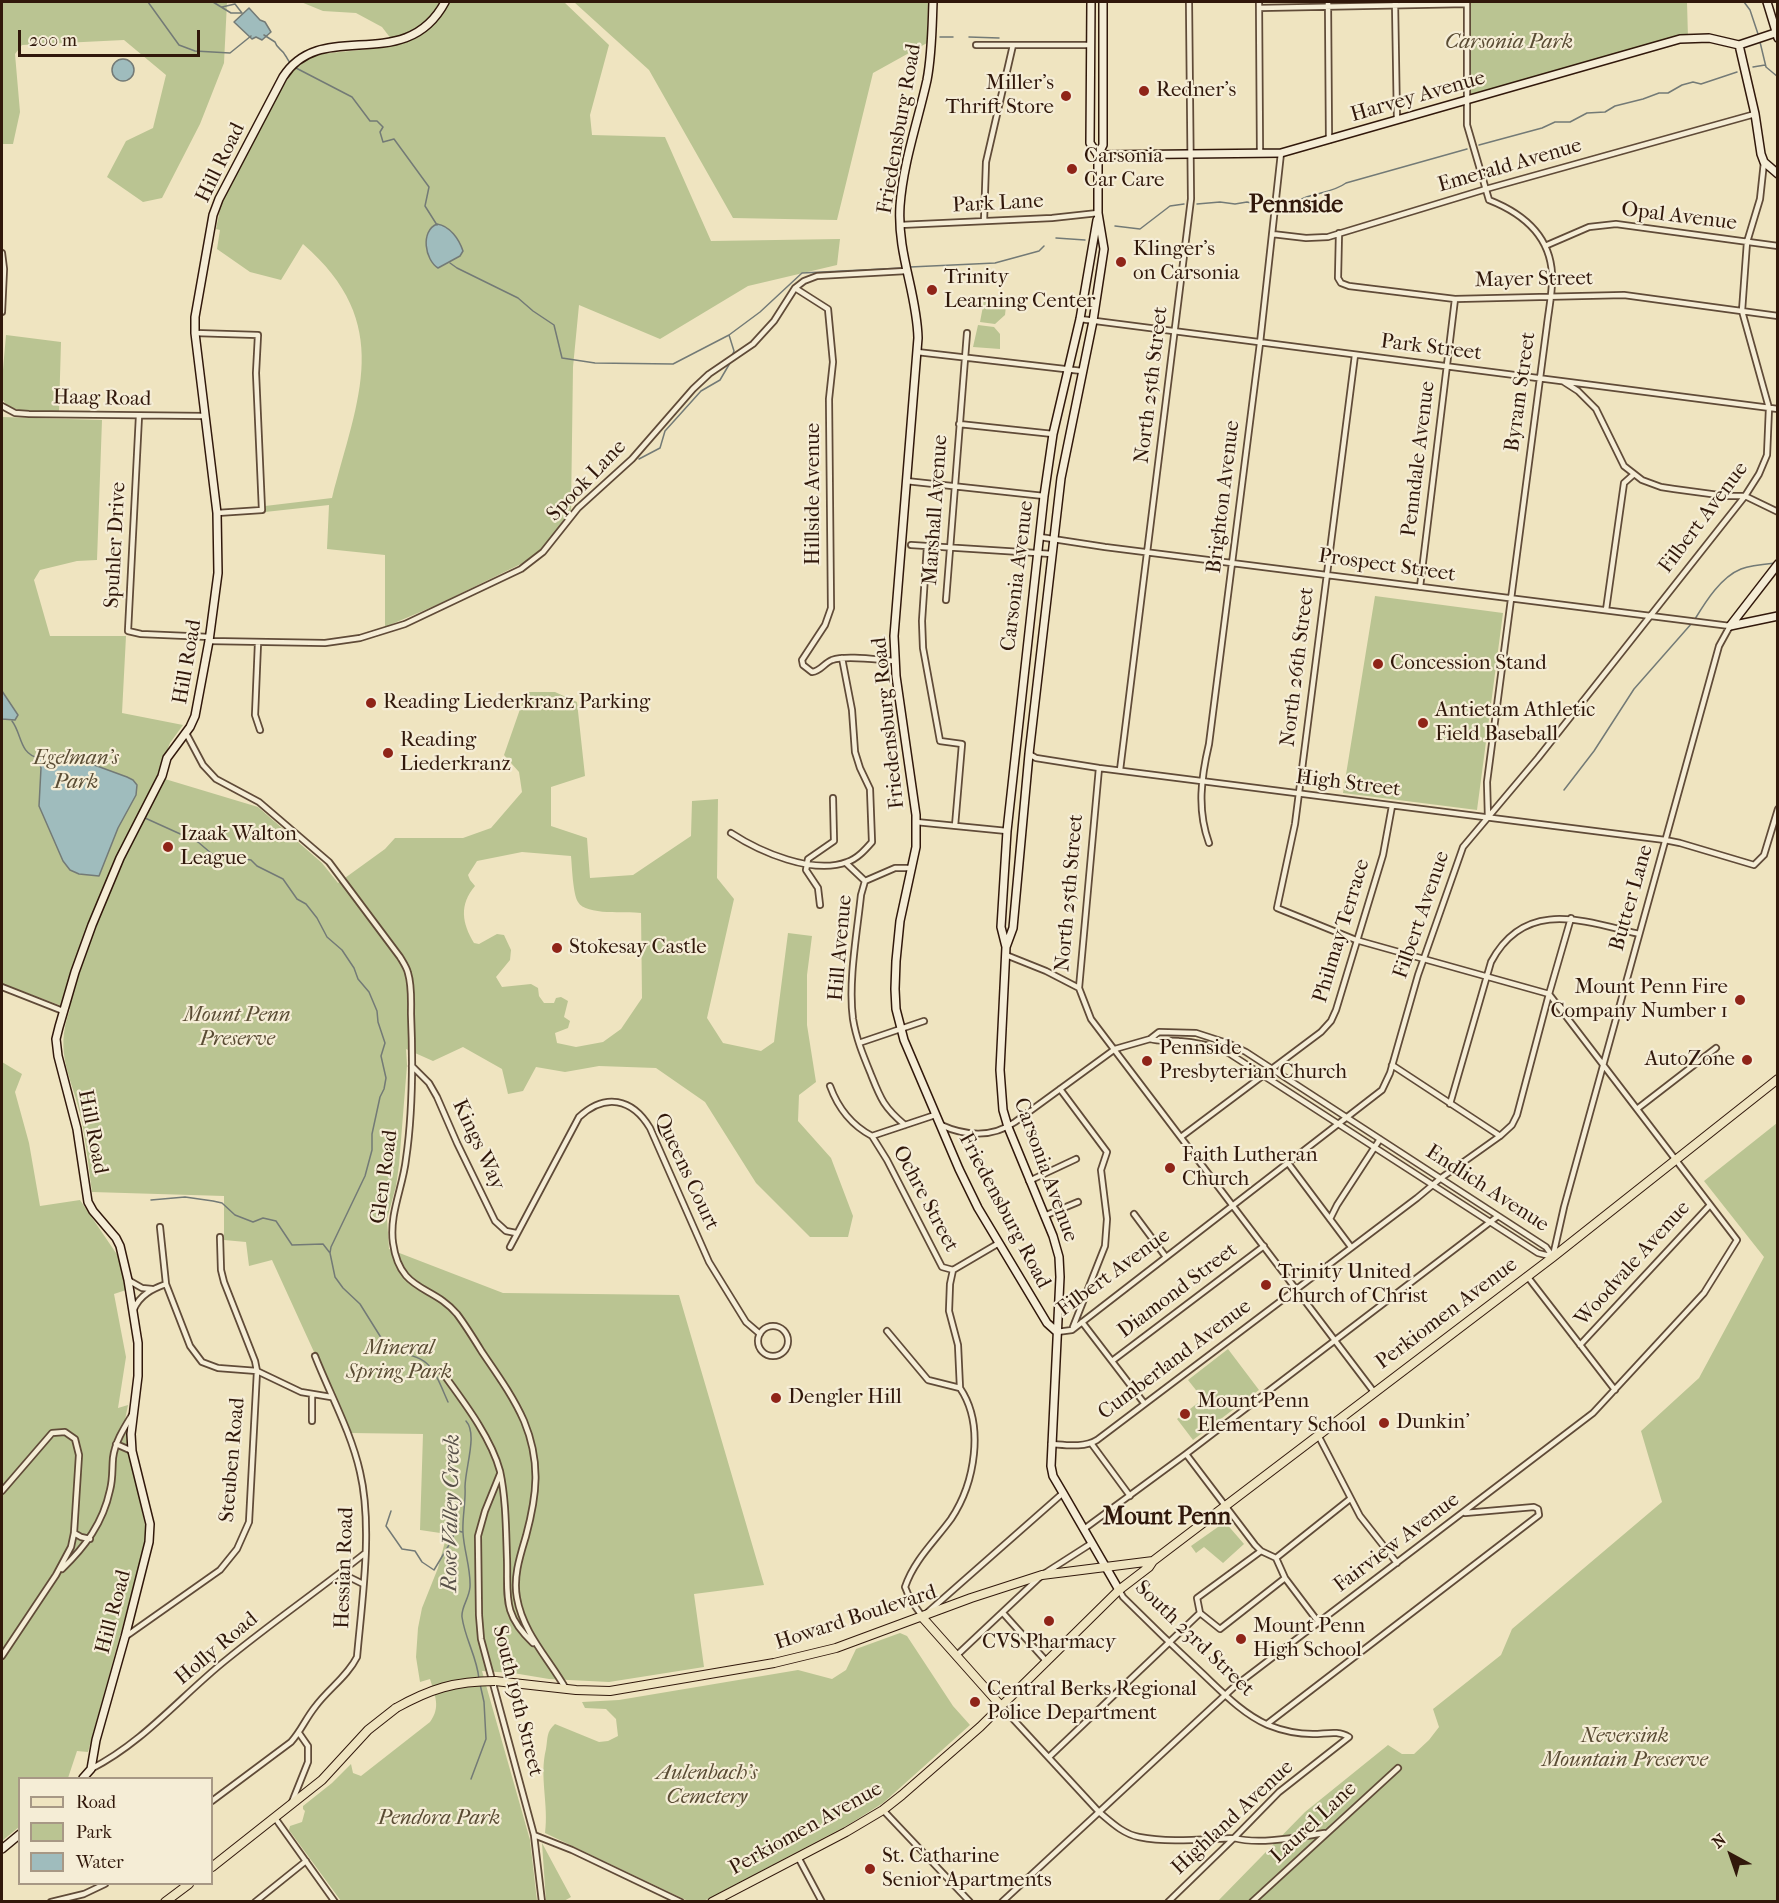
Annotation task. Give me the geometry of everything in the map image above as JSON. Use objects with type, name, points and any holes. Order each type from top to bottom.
[{"type":"main road","name":"Perkiomen Avenue","points":[[712,1902],[846,1832],[883,1810],[946,1758],[1002,1707],[1119,1590],[1153,1562],[1553,1257],[1778,1079]]},
{"type":"main road","name":"Howard Boulevard","points":[[213,1866],[327,1774],[368,1730],[396,1708],[440,1687],[475,1681],[495,1681],[566,1689],[618,1690],[794,1659],[855,1641],[1042,1575],[1153,1562]]},
{"type":"main road","points":[[922,1617],[1002,1707]]},
{"type":"main road","points":[[165,1902],[188,1885]]},
{"type":"street","name":"Hill Road","points":[[85,1777],[91,1769],[96,1740],[149,1542],[150,1524],[132,1451],[132,1414],[138,1362],[134,1310],[120,1246],[88,1202],[77,1129],[56,1039],[92,925],[120,858],[162,776],[167,758],[186,733],[198,705],[219,573],[217,513],[195,333],[195,317],[213,215],[219,199],[287,71],[305,55],[320,49],[377,45],[408,37],[430,22],[445,2]]},
{"type":"street","name":"Friedensburg Road","points":[[933,2],[928,76],[904,180],[900,225],[906,272],[918,326],[894,661],[915,798],[916,847],[900,921],[895,1000],[902,1030],[939,1124],[973,1199],[1047,1323],[1057,1332]]},
{"type":"street","name":"Carsonia Avenue","points":[[1091,2],[1090,143],[1098,155]]},
{"type":"street","name":"Carsonia Avenue","points":[[1103,2],[1103,145],[1098,155],[1098,213],[1104,249],[1093,321],[1061,478],[1029,754],[1013,928],[1006,951],[1000,1070],[1002,1100],[1008,1127],[1056,1246],[1060,1267],[1051,1444],[1053,1476],[1119,1590]]},
{"type":"street","name":"North 25th Street","points":[[1120,771],[1191,199],[1189,2]]},
{"type":"street","points":[[1767,2],[1776,36]]},
{"type":"street","points":[[1395,3],[1397,120]]},
{"type":"street","points":[[1260,153],[1259,5],[1467,3],[1467,125],[1486,189]]},
{"type":"street","points":[[1328,4],[1329,140]]},
{"type":"street","name":"Harvey Avenue","points":[[1098,155],[1281,153],[1680,39],[1708,38],[1739,45],[1776,36]]},
{"type":"street","points":[[976,45],[1090,45]]},
{"type":"street","points":[[984,221],[986,162],[1013,45]]},
{"type":"street","points":[[1739,45],[1755,114],[1761,154],[1764,162],[1778,174]]},
{"type":"street","name":"Emerald Avenue","points":[[1272,234],[1306,238],[1328,237],[1486,189],[1755,114]]},
{"type":"street","name":"Brighton Avenue","points":[[1209,843],[1202,825],[1201,780],[1209,744],[1260,343],[1281,153]]},
{"type":"street","name":"Filbert Avenue","points":[[1057,1332],[1072,1330],[1382,1090],[1462,847],[1538,758],[1760,474],[1767,455],[1769,408],[1742,311],[1747,242],[1760,199],[1764,162]]},
{"type":"street","name":"Byram Street","points":[[1486,189],[1489,200],[1509,208],[1527,221],[1545,246],[1551,269],[1540,378],[1487,782],[1488,818]]},
{"type":"street","name":"Park Lane","points":[[900,225],[1053,218],[1098,213]]},
{"type":"street","name":"Carsonia Avenue","points":[[1006,951],[1001,927],[1007,831],[1044,496],[1053,434],[1080,319],[1098,213]]},
{"type":"street","name":"Opal Avenue","points":[[1545,246],[1589,227],[1607,224],[1778,246]]},
{"type":"street","name":"Mayer Street","points":[[1339,233],[1338,273],[1341,282],[1349,286],[1455,298],[1624,295],[1778,316]]},
{"type":"street","points":[[2,254],[2,312]]},
{"type":"street","points":[[795,288],[804,281],[817,276],[906,272]]},
{"type":"street","name":"Spook Lane","points":[[209,639],[258,643],[325,643],[360,638],[405,624],[522,569],[543,552],[578,508],[633,459],[698,383],[760,338],[795,288]]},
{"type":"street","name":"Hillside Avenue","points":[[795,288],[828,309],[833,353],[829,399],[831,608],[825,625],[802,660],[803,665],[812,672],[832,660],[842,658]]},
{"type":"street","name":"Penndale Avenue","points":[[1419,587],[1455,298]]},
{"type":"street","name":"Park Street","points":[[1080,319],[1778,409]]},
{"type":"street","points":[[195,333],[258,335],[255,374],[262,510],[217,513]]},
{"type":"street","name":"Marshall Avenue","points":[[946,600],[967,333]]},
{"type":"street","points":[[917,352],[1082,371]]},
{"type":"street","name":"North 26th Street","points":[[1355,355],[1325,574],[1295,824],[1277,908],[1356,940]]},
{"type":"street","points":[[1562,381],[1578,391],[1596,409],[1624,466],[1633,474],[1650,484],[1661,487],[1726,496],[1745,496],[1778,512]]},
{"type":"street","name":"Haag Road","points":[[2,406],[15,413],[205,416]]},
{"type":"street","name":"Spuhler Drive","points":[[139,416],[128,631],[209,639]]},
{"type":"street","points":[[959,424],[1053,434]]},
{"type":"street","points":[[1606,610],[1617,519],[1624,483],[1633,474]]},
{"type":"street","points":[[906,481],[1044,496]]},
{"type":"street","name":"Prospect Street","points":[[1040,537],[1730,626]]},
{"type":"street","points":[[911,545],[1052,554]]},
{"type":"street","name":"Marshall Avenue","points":[[927,546],[922,621],[925,659],[940,741],[962,744],[955,826]]},
{"type":"street","name":"Butter Lane","points":[[1553,1257],[1564,1207],[1719,646],[1730,626],[1778,564]]},
{"type":"street","points":[[1730,626],[1778,616]]},
{"type":"street","points":[[258,643],[255,715],[260,730]]},
{"type":"street","points":[[731,833],[774,854],[807,865],[831,866],[846,863],[866,849],[873,837],[870,789],[857,759],[852,710],[842,658],[894,661]]},
{"type":"street","name":"Glen Road","points":[[186,733],[203,765],[216,779],[259,802],[329,862],[400,957],[408,973],[412,1066],[406,1160],[392,1221],[396,1256],[402,1270],[415,1285],[440,1299],[456,1314],[509,1392],[525,1424],[534,1452],[536,1490],[519,1560],[516,1582],[517,1598],[522,1619],[537,1647],[566,1689]]},
{"type":"street","name":"High Street","points":[[1029,754],[1036,758],[1120,771],[1665,840],[1754,865],[1764,855],[1778,809]]},
{"type":"street","name":"North 25th Street","points":[[1099,768],[1079,988],[1091,1019],[1374,1392]]},
{"type":"street","points":[[820,905],[820,894],[806,870],[808,859],[834,841],[833,798]]},
{"type":"street","name":"Philmay Terrace","points":[[1181,1137],[1321,1032],[1331,1021],[1383,855],[1392,806]]},
{"type":"street","points":[[916,822],[1007,831]]},
{"type":"street","name":"Hill Avenue","points":[[846,863],[865,881],[861,895],[852,994],[853,1017],[859,1043],[881,1100],[905,1125]]},
{"type":"street","points":[[865,881],[888,870],[912,868]]},
{"type":"street","points":[[1450,1104],[1487,976],[1498,951],[1521,929],[1546,920],[1571,918],[1639,934]]},
{"type":"street","name":"Cumberland Avenue","points":[[1051,1444],[1091,1443],[1512,1125],[1517,1115],[1571,918]]},
{"type":"street","points":[[1356,940],[1549,994],[1710,1204]]},
{"type":"street","points":[[1006,951],[1079,988]]},
{"type":"street","points":[[2,987],[63,1011]]},
{"type":"street","points":[[859,1043],[924,1021]]},
{"type":"street","name":"Endlich Avenue","points":[[939,1124],[973,1134],[998,1132],[1115,1049],[1150,1039],[1159,1032],[1196,1033],[1230,1044],[1348,1117],[1546,1247],[1553,1257]]},
{"type":"street","name":"Endlich Avenue","points":[[1150,1039],[1161,1042],[1206,1044],[1227,1052],[1491,1221],[1538,1254],[1553,1257]]},
{"type":"street","points":[[1637,1109],[1716,1048]]},
{"type":"street","points":[[1392,1065],[1500,1136]]},
{"type":"street","name":"Kings Way","points":[[412,1066],[425,1078],[437,1097],[495,1221],[506,1231],[516,1233]]},
{"type":"street","points":[[830,1086],[843,1113],[855,1126],[872,1136],[935,1114]]},
{"type":"street","points":[[1060,1089],[1107,1152],[1101,1170],[1107,1220],[1105,1246],[1072,1330]]},
{"type":"street","name":"Queens Court","points":[[510,1247],[579,1117],[598,1104],[619,1102],[628,1105],[638,1111],[650,1128],[709,1262],[746,1322],[760,1334],[760,1348],[767,1354],[777,1355],[784,1350],[788,1341],[785,1332],[777,1327],[767,1328],[760,1334]]},
{"type":"street","name":"Ochre Street","points":[[872,1136],[885,1155],[942,1267],[953,1270]]},
{"type":"street","points":[[1330,1219],[1336,1205],[1380,1138]]},
{"type":"street","points":[[1029,1181],[1076,1159]]},
{"type":"street","points":[[1288,1163],[1351,1247]]},
{"type":"street","points":[[1044,1216],[1078,1202]]},
{"type":"street","name":"Fairview Avenue","points":[[1002,1902],[1225,1695],[1593,1413],[1704,1293],[1737,1240],[1710,1204]]},
{"type":"street","name":"Woodvale Avenue","points":[[1581,1346],[1710,1204]]},
{"type":"street","points":[[1134,1214],[1166,1257]]},
{"type":"street","points":[[1084,1529],[1498,1216]]},
{"type":"street","points":[[160,1227],[166,1284],[190,1346],[202,1362],[218,1368],[257,1371],[301,1392],[332,1397]]},
{"type":"street","name":"Steuben Road","points":[[125,1637],[220,1570],[233,1556],[249,1522],[257,1371],[222,1276],[220,1237]]},
{"type":"street","points":[[999,1243],[953,1270],[950,1284],[949,1311],[958,1345],[960,1388],[972,1410],[974,1442],[967,1487],[959,1506],[916,1563],[906,1583],[908,1595],[922,1617],[1063,1493]]},
{"type":"street","name":"Diamond Street","points":[[1112,1361],[1264,1246]]},
{"type":"street","points":[[1527,1276],[1615,1390]]},
{"type":"street","points":[[128,1280],[142,1288],[152,1289]]},
{"type":"street","points":[[134,1310],[137,1303],[152,1289],[166,1284]]},
{"type":"street","points":[[1082,1322],[1144,1403]]},
{"type":"street","points":[[887,1331],[928,1380],[960,1388]]},
{"type":"street","name":"Hessian Road","points":[[213,1800],[291,1742],[314,1708],[349,1671],[357,1657],[366,1510],[360,1472],[350,1439],[315,1356]]},
{"type":"street","points":[[442,1372],[478,1426],[496,1459],[500,1474],[506,1537],[507,1600],[514,1621],[537,1647]]},
{"type":"street","points":[[312,1395],[312,1421]]},
{"type":"street","name":"Hill Road","points":[[56,1575],[90,1539],[103,1514],[110,1492],[116,1444],[132,1414]]},
{"type":"street","points":[[2,1491],[48,1437],[57,1431],[70,1435],[78,1445],[80,1455],[74,1533],[69,1554],[2,1656]]},
{"type":"street","points":[[1318,1435],[1360,1516],[1397,1563]]},
{"type":"street","points":[[1091,1443],[1130,1496]]},
{"type":"street","points":[[116,1444],[132,1451]]},
{"type":"street","points":[[1186,1454],[1261,1551],[1276,1558],[1286,1578],[1319,1623]]},
{"type":"street","name":"South 19th Street","points":[[500,1474],[478,1536],[481,1639],[534,1835],[542,1902]]},
{"type":"street","points":[[1276,1558],[1350,1499]]},
{"type":"street","points":[[1267,1724],[1539,1515],[1538,1509],[1534,1507],[1463,1513]]},
{"type":"street","points":[[74,1533],[90,1539]]},
{"type":"street","points":[[956,1656],[1042,1575],[1092,1543]]},
{"type":"street","points":[[1261,1551],[1197,1598],[1200,1612],[1220,1629],[1286,1578]]},
{"type":"street","name":"Holly Road","points":[[91,1769],[112,1759],[226,1659],[364,1554]]},
{"type":"street","points":[[341,1573],[363,1584]]},
{"type":"street","name":"South 23rd Street","points":[[1119,1590],[1123,1597],[1169,1642],[1225,1695],[1248,1713],[1267,1724],[1293,1733],[1341,1733],[1349,1737]]},
{"type":"street","points":[[1049,1757],[1200,1612]]},
{"type":"street","points":[[1003,1613],[1047,1663]]},
{"type":"street","points":[[1002,1707],[1099,1812],[1120,1829],[1138,1837],[1172,1840],[1252,1840],[1324,1833]]},
{"type":"street","points":[[291,1804],[308,1762],[308,1746],[299,1733]]},
{"type":"street","name":"Highland Avenue","points":[[1168,1902],[1234,1839],[1279,1791],[1349,1737]]},
{"type":"street","name":"Laurel Lane","points":[[1252,1902],[1293,1866],[1324,1833],[1398,1768]]},
{"type":"street","points":[[883,1810],[970,1902]]},
{"type":"street","points":[[275,1818],[335,1902]]},
{"type":"street","points":[[534,1835],[572,1850],[681,1902]]},
{"type":"street","points":[[2,1849],[18,1836]]},
{"type":"street","points":[[798,1857],[822,1902]]},
{"type":"street","points":[[255,1902],[306,1861]]},
{"type":"street","points":[[51,1902],[84,1894],[103,1885]]},
{"type":"green space","points":[[2,2],[227,2],[224,63],[200,124],[162,198],[143,202],[107,177],[126,141],[153,128],[166,75],[124,40],[22,45],[15,54],[20,112],[13,144],[2,144]]},
{"type":"green space","points":[[301,2],[564,2],[609,45],[590,115],[592,135],[665,137],[711,241],[840,239],[837,265],[748,286],[660,339],[579,305],[573,367],[571,511],[549,542],[529,560],[439,604],[385,627],[385,555],[327,549],[329,505],[265,512],[265,506],[332,498],[359,394],[362,363],[359,333],[350,303],[332,274],[303,244],[281,280],[250,272],[217,249],[220,230],[216,229],[221,204],[277,95],[293,71],[310,57],[320,54],[395,44],[382,27],[356,13],[323,11]]},
{"type":"green space","points":[[574,2],[928,2],[927,43],[873,73],[837,220],[733,218],[649,70]]},
{"type":"green space","name":"Carsonia Park","points":[[1467,2],[1687,2],[1688,38],[1466,101]]},
{"type":"green space","points":[[1001,300],[1006,306],[1005,315],[995,324],[980,322],[984,301]]},
{"type":"green space","points":[[978,325],[994,327],[1000,334],[1000,349],[973,347]]},
{"type":"green space","points":[[6,335],[61,342],[59,411],[22,411],[7,406],[3,400],[2,381]]},
{"type":"green space","name":"Mount Penn Preserve","points":[[2,417],[102,420],[97,560],[77,561],[40,570],[34,580],[50,636],[126,636],[122,713],[183,725],[170,743],[158,774],[165,779],[258,807],[322,863],[338,883],[385,849],[395,838],[463,838],[491,828],[522,792],[519,772],[504,755],[526,692],[555,692],[577,702],[585,776],[551,787],[551,826],[587,838],[590,878],[633,875],[691,836],[692,801],[718,799],[717,878],[734,899],[707,1018],[723,1043],[761,1051],[774,1042],[788,933],[812,936],[807,975],[807,1025],[816,1082],[799,1095],[798,1121],[831,1158],[853,1216],[848,1237],[810,1237],[756,1183],[705,1102],[656,1068],[599,1066],[565,1072],[536,1067],[523,1091],[508,1094],[502,1069],[463,1047],[433,1061],[406,1049],[407,1065],[399,1165],[387,1219],[389,1249],[503,1293],[679,1295],[764,1585],[694,1594],[704,1667],[609,1682],[549,1679],[482,1671],[530,1840],[537,1901],[341,1901],[289,1830],[290,1826],[302,1822],[305,1811],[303,1806],[351,1764],[353,1773],[361,1776],[430,1722],[433,1717],[436,1701],[430,1679],[420,1682],[416,1657],[418,1628],[422,1608],[438,1568],[447,1534],[420,1530],[423,1434],[351,1433],[272,1260],[249,1266],[246,1242],[224,1240],[224,1196],[92,1192],[82,1122],[64,1054],[63,1040],[70,1009],[3,984],[2,986]],"holes":[[[522,852],[571,856],[575,893],[582,906],[598,911],[641,913],[642,998],[621,1029],[603,1042],[576,1047],[557,1043],[555,1033],[568,1028],[570,1021],[564,1017],[568,1001],[561,997],[556,998],[554,1003],[544,1003],[539,996],[538,988],[531,984],[502,987],[496,977],[510,960],[511,950],[504,935],[497,934],[479,944],[474,943],[464,914],[466,900],[475,886],[468,875],[477,861]]]},
{"type":"green space","points":[[1375,596],[1503,613],[1477,810],[1343,793]]},
{"type":"green space","points":[[2,1062],[22,1074],[15,1092],[29,1143],[40,1206],[80,1200],[118,1256],[126,1290],[114,1294],[126,1357],[118,1408],[128,1405],[125,1420],[127,1443],[147,1534],[88,1752],[77,1751],[68,1777],[18,1777],[18,1828],[2,1841]]},
{"type":"green space","name":"Neversink Mountain Preserve","points":[[1777,1123],[1777,1901],[1217,1902],[1305,1812],[1388,1745],[1402,1754],[1414,1754],[1439,1727],[1433,1709],[1501,1655],[1512,1629],[1662,1502],[1641,1431],[1699,1378],[1764,1257],[1704,1181]]},
{"type":"green space","points":[[1228,1349],[1259,1390],[1193,1440],[1177,1419],[1203,1399],[1188,1380]]},
{"type":"green space","points":[[1225,1522],[1244,1544],[1223,1563],[1204,1547],[1196,1553],[1191,1546]]},
{"type":"green space","name":"Aulenbach's Cemetery","points":[[900,1633],[907,1636],[953,1706],[970,1725],[883,1803],[848,1825],[702,1902],[688,1901],[545,1833],[544,1760],[548,1735],[552,1727],[555,1724],[599,1742],[618,1736],[616,1719],[606,1709],[585,1708],[582,1702],[619,1700],[798,1670],[832,1679],[846,1670],[856,1649]]},
{"type":"green space","points":[[542,1843],[571,1897],[564,1901],[546,1901]]},
{"type":"water","points":[[249,8],[265,22],[271,32],[262,40],[256,37],[252,39],[234,22]]},
{"type":"water","points":[[123,59],[131,62],[134,70],[131,78],[123,81],[115,78],[112,70],[115,62]]},
{"type":"water","points":[[437,224],[446,227],[453,234],[463,251],[460,256],[438,268],[430,259],[426,246],[428,233]]},
{"type":"water","points":[[2,691],[18,715],[15,720],[2,719]]},
{"type":"water","points":[[41,753],[78,759],[127,777],[137,785],[136,795],[118,828],[99,876],[79,874],[70,870],[63,861],[39,806],[41,768],[37,757]]},
{"type":"waterway","points":[[148,2],[179,45],[195,51],[230,53],[251,36]]},
{"type":"waterway","points":[[213,2],[231,13],[242,13]]},
{"type":"waterway","points":[[1744,2],[1750,10],[1758,34]]},
{"type":"waterway","points":[[222,7],[235,4],[242,13]]},
{"type":"waterway","points":[[264,35],[275,42],[292,65]]},
{"type":"waterway","points":[[940,37],[953,37]]},
{"type":"waterway","points":[[969,37],[999,38]]},
{"type":"waterway","points":[[1760,42],[1766,67],[1778,77]]},
{"type":"waterway","points":[[1753,67],[1765,65]]},
{"type":"waterway","points":[[296,68],[352,97],[370,121],[377,121],[383,127],[380,132],[383,142],[394,139],[429,187],[425,206],[437,225]]},
{"type":"waterway","points":[[1479,145],[1542,128],[1555,122],[1570,122],[1587,113],[1605,112],[1615,106],[1659,93],[1668,93],[1682,85],[1693,82],[1701,84],[1737,72]]},
{"type":"waterway","points":[[1283,203],[1291,205],[1346,183],[1467,149]]},
{"type":"waterway","points":[[1197,204],[1269,203]]},
{"type":"waterway","points":[[1115,226],[1140,229],[1170,206],[1184,204]]},
{"type":"waterway","points":[[1056,238],[1085,240]]},
{"type":"waterway","points":[[910,267],[995,263],[1039,251],[1044,246]]},
{"type":"waterway","points":[[450,263],[518,298],[554,325],[562,358],[595,363],[673,364],[729,335]]},
{"type":"waterway","points":[[732,356],[734,351],[729,335],[760,312],[802,273],[902,268]]},
{"type":"waterway","points":[[639,459],[660,448],[665,431],[701,391],[720,380],[730,363]]},
{"type":"waterway","points":[[1695,619],[1715,590],[1734,573],[1749,567],[1775,563]]},
{"type":"waterway","points":[[1564,790],[1594,751],[1634,689],[1692,623]]},
{"type":"waterway","points":[[12,721],[24,748],[39,758]]},
{"type":"waterway","name":"Rose Valley Creek","points":[[145,818],[198,842],[212,854],[251,860],[257,866],[283,879],[297,899],[306,904],[317,918],[327,937],[342,950],[354,968],[358,979],[369,992],[377,1011],[385,1043],[381,1056],[386,1078],[372,1134],[372,1150],[365,1176],[330,1253],[335,1277],[360,1304],[390,1352],[414,1356],[429,1365],[448,1402]]},
{"type":"waterway","points":[[151,1200],[185,1197],[222,1203],[235,1215],[253,1222],[263,1218],[276,1221],[292,1245],[323,1244],[330,1253]]},
{"type":"waterway","name":"Rose Valley Creek","points":[[466,1421],[471,1434],[471,1443],[463,1527],[470,1587],[462,1617],[479,1679]]},
{"type":"waterway","points":[[391,1511],[386,1526],[402,1549],[415,1551],[422,1562],[434,1570],[452,1540],[455,1530],[462,1532]]},
{"type":"waterway","name":"Rose Valley Creek","points":[[471,1779],[486,1739],[484,1702],[480,1684]]},
{"type":"place","name":"Redner's","points":[[1144,91]]},
{"type":"place","name":"Miller's Thrift Store","points":[[1066,96]]},
{"type":"place","name":"Carsonia Car Care","points":[[1072,169]]},
{"type":"place","name":"Klinger's on Carsonia","points":[[1121,262]]},
{"type":"place","name":"Trinity Learning Center","points":[[932,290]]},
{"type":"place","name":"Concession Stand","points":[[1378,664]]},
{"type":"place","name":"Reading Liederkranz Parking","points":[[371,703]]},
{"type":"place","name":"Antietam Athletic Field Baseball","points":[[1423,723]]},
{"type":"place","name":"Reading Liederkranz","points":[[388,753]]},
{"type":"place","name":"Izaak Walton League","points":[[168,847]]},
{"type":"place","name":"Stokesay Castle","points":[[557,948]]},
{"type":"place","name":"Mount Penn Fire Company Number 1","points":[[1740,1000]]},
{"type":"place","name":"AutoZone","points":[[1747,1060]]},
{"type":"place","name":"Pennside Presbyterian Church","points":[[1147,1061]]},
{"type":"place","name":"Faith Lutheran Church","points":[[1170,1168]]},
{"type":"place","name":"Trinity United Church of Christ","points":[[1266,1285]]},
{"type":"place","name":"Dengler Hill","points":[[776,1398]]},
{"type":"place","name":"Mount Penn Elementary School","points":[[1185,1414]]},
{"type":"place","name":"Dunkin'","points":[[1384,1423]]},
{"type":"place","name":"CVS Pharmacy","points":[[1049,1621]]},
{"type":"place","name":"Mount Penn High School","points":[[1241,1639]]},
{"type":"place","name":"Central Berks Regional Police Department","points":[[975,1702]]},
{"type":"place","name":"St. Catharine Senior Apartments","points":[[870,1869]]},
{"type":"district","name":"Pennside","points":[[1296,206]]},
{"type":"district","name":"Mount Penn","points":[[1167,1518]]},
{"type":"park label","name":"Egelman's Park","points":[[76,771]]},
{"type":"park label","name":"Mineral Spring Park","points":[[399,1361]]},
{"type":"park label","name":"Pendora Park","points":[[439,1819]]}]
